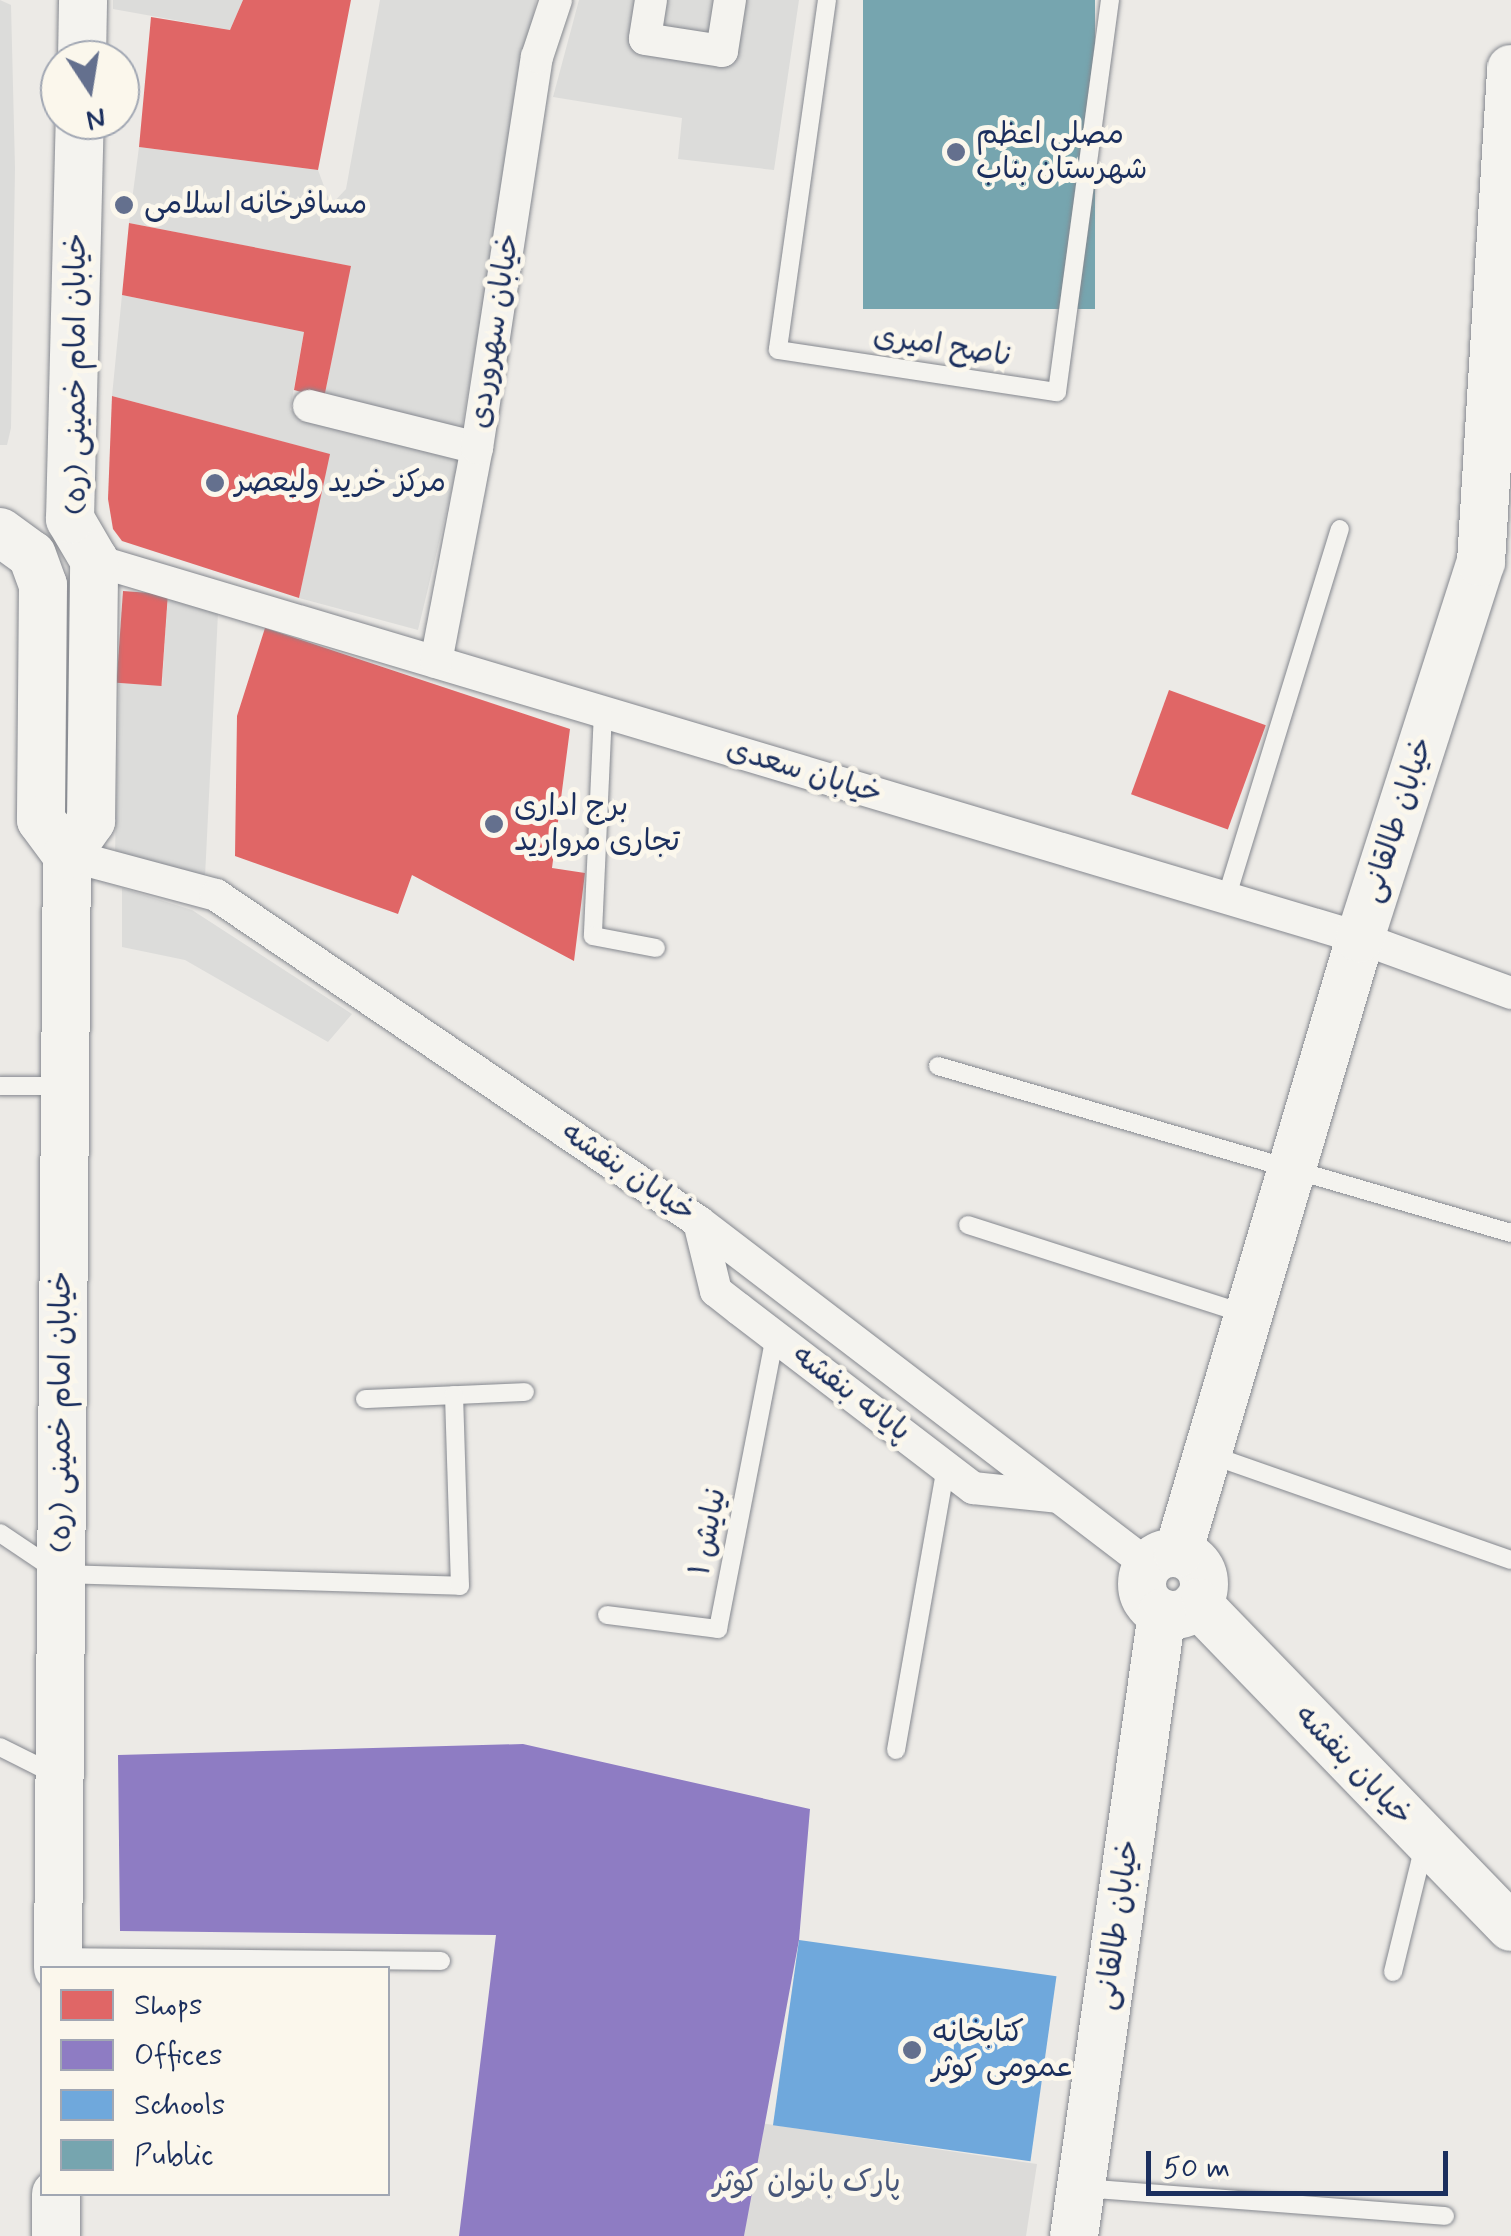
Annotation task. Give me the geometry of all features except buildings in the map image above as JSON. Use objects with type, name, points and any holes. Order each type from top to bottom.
[{"type":"main road","points":[[82,40],[83,0]]},
{"type":"main road","name":"خیابان طالقانی","points":[[1163,1559],[1208,1454],[1360,938],[1481,562],[1511,70]]},
{"type":"main road","name":"خیابان امام خمینی (ره)","points":[[58,1963],[67,856],[91,821],[94,560],[70,519],[79,140]]},
{"type":"main road","points":[[1,533],[49,534],[70,519]]},
{"type":"main road","points":[[1,533],[32,554],[43,585],[41,820],[67,856]]},
{"type":"main road","points":[[1163,1559],[1202,1572],[1180,1608]]},
{"type":"main road","name":"خیابان طالقانی","points":[[1074,2236],[1180,1608]]},
{"type":"main road","name":"خیابان بنفشه","points":[[1180,1608],[1511,1927]]},
{"type":"main road","points":[[56,2196],[56,2236]]},
{"type":"street","name":"خیابان سهروردی","points":[[436,662],[477,448],[537,57],[556,0]]},
{"type":"street","points":[[651,0],[645,39],[722,51],[730,0]]},
{"type":"street","points":[[308,406],[477,448]]},
{"type":"street","name":"خیابان سعدی","points":[[94,560],[1360,938],[1511,993]]},
{"type":"street","name":"خیابان بنفشه","points":[[67,856],[216,894],[700,1222],[1060,1498],[1163,1559]]},
{"type":"street","name":"پایانه بنفشه","points":[[700,1222],[716,1291],[974,1488],[1060,1498]]},
{"type":"lane","name":"ناصح امیری","points":[[828,0],[778,350],[1057,392],[1110,0]]},
{"type":"lane","points":[[1226,899],[1340,529]]},
{"type":"lane","points":[[603,712],[593,936],[656,948]]},
{"type":"lane","points":[[938,1066],[1511,1233]]},
{"type":"lane","points":[[0,1086],[64,1086]]},
{"type":"lane","points":[[968,1225],[1249,1315]]},
{"type":"lane","name":"نیایش ۱","points":[[607,1615],[718,1629],[775,1336]]},
{"type":"lane","points":[[365,1399],[525,1392]]},
{"type":"lane","points":[[0,1533],[61,1574],[460,1586],[454,1395]]},
{"type":"lane","points":[[1208,1454],[1511,1560]]},
{"type":"lane","points":[[896,1750],[946,1467]]},
{"type":"lane","points":[[0,1747],[59,1777]]},
{"type":"lane","points":[[1393,1972],[1425,1842]]},
{"type":"lane","points":[[58,1963],[441,1961]]},
{"type":"lane","points":[[1081,2188],[1445,2216]]},
{"type":"shaded area","points":[[0,0],[11,5],[15,168],[11,428],[7,445],[0,445]]},
{"type":"shaded area","points":[[113,0],[243,0],[230,30],[113,9]]},
{"type":"shaded area","points":[[380,0],[536,0],[461,432],[324,398],[350,266],[129,223],[139,147],[318,170],[331,205],[346,189]]},
{"type":"shaded area","points":[[579,0],[799,0],[774,170],[678,159],[682,118],[553,97]]},
{"type":"shaded area","points":[[122,295],[304,332],[290,410],[460,455],[418,630],[299,598],[329,454],[112,396]]},
{"type":"shaded area","points":[[168,594],[218,613],[205,877],[115,853],[119,683],[162,685]]},
{"type":"shaded area","points":[[122,888],[192,910],[352,1014],[328,1042],[185,960],[122,947]]},
{"type":"green space","name":"پارک بانوان کوثر","points":[[761,2123],[1037,2164],[1026,2236],[744,2236]]},
{"type":"place","name":"مصلی اعظم شهرستان بناب","points":[[956,152]]},
{"type":"place","name":"مسافرخانه اسلامی","points":[[124,205]]},
{"type":"place","name":"مرکز خرید ولیعصر","points":[[215,483]]},
{"type":"place","name":"برج اداری تجاری مروارید","points":[[494,824]]},
{"type":"place","name":"کتابخانه عمومی کوثر","points":[[912,2050]]}]
